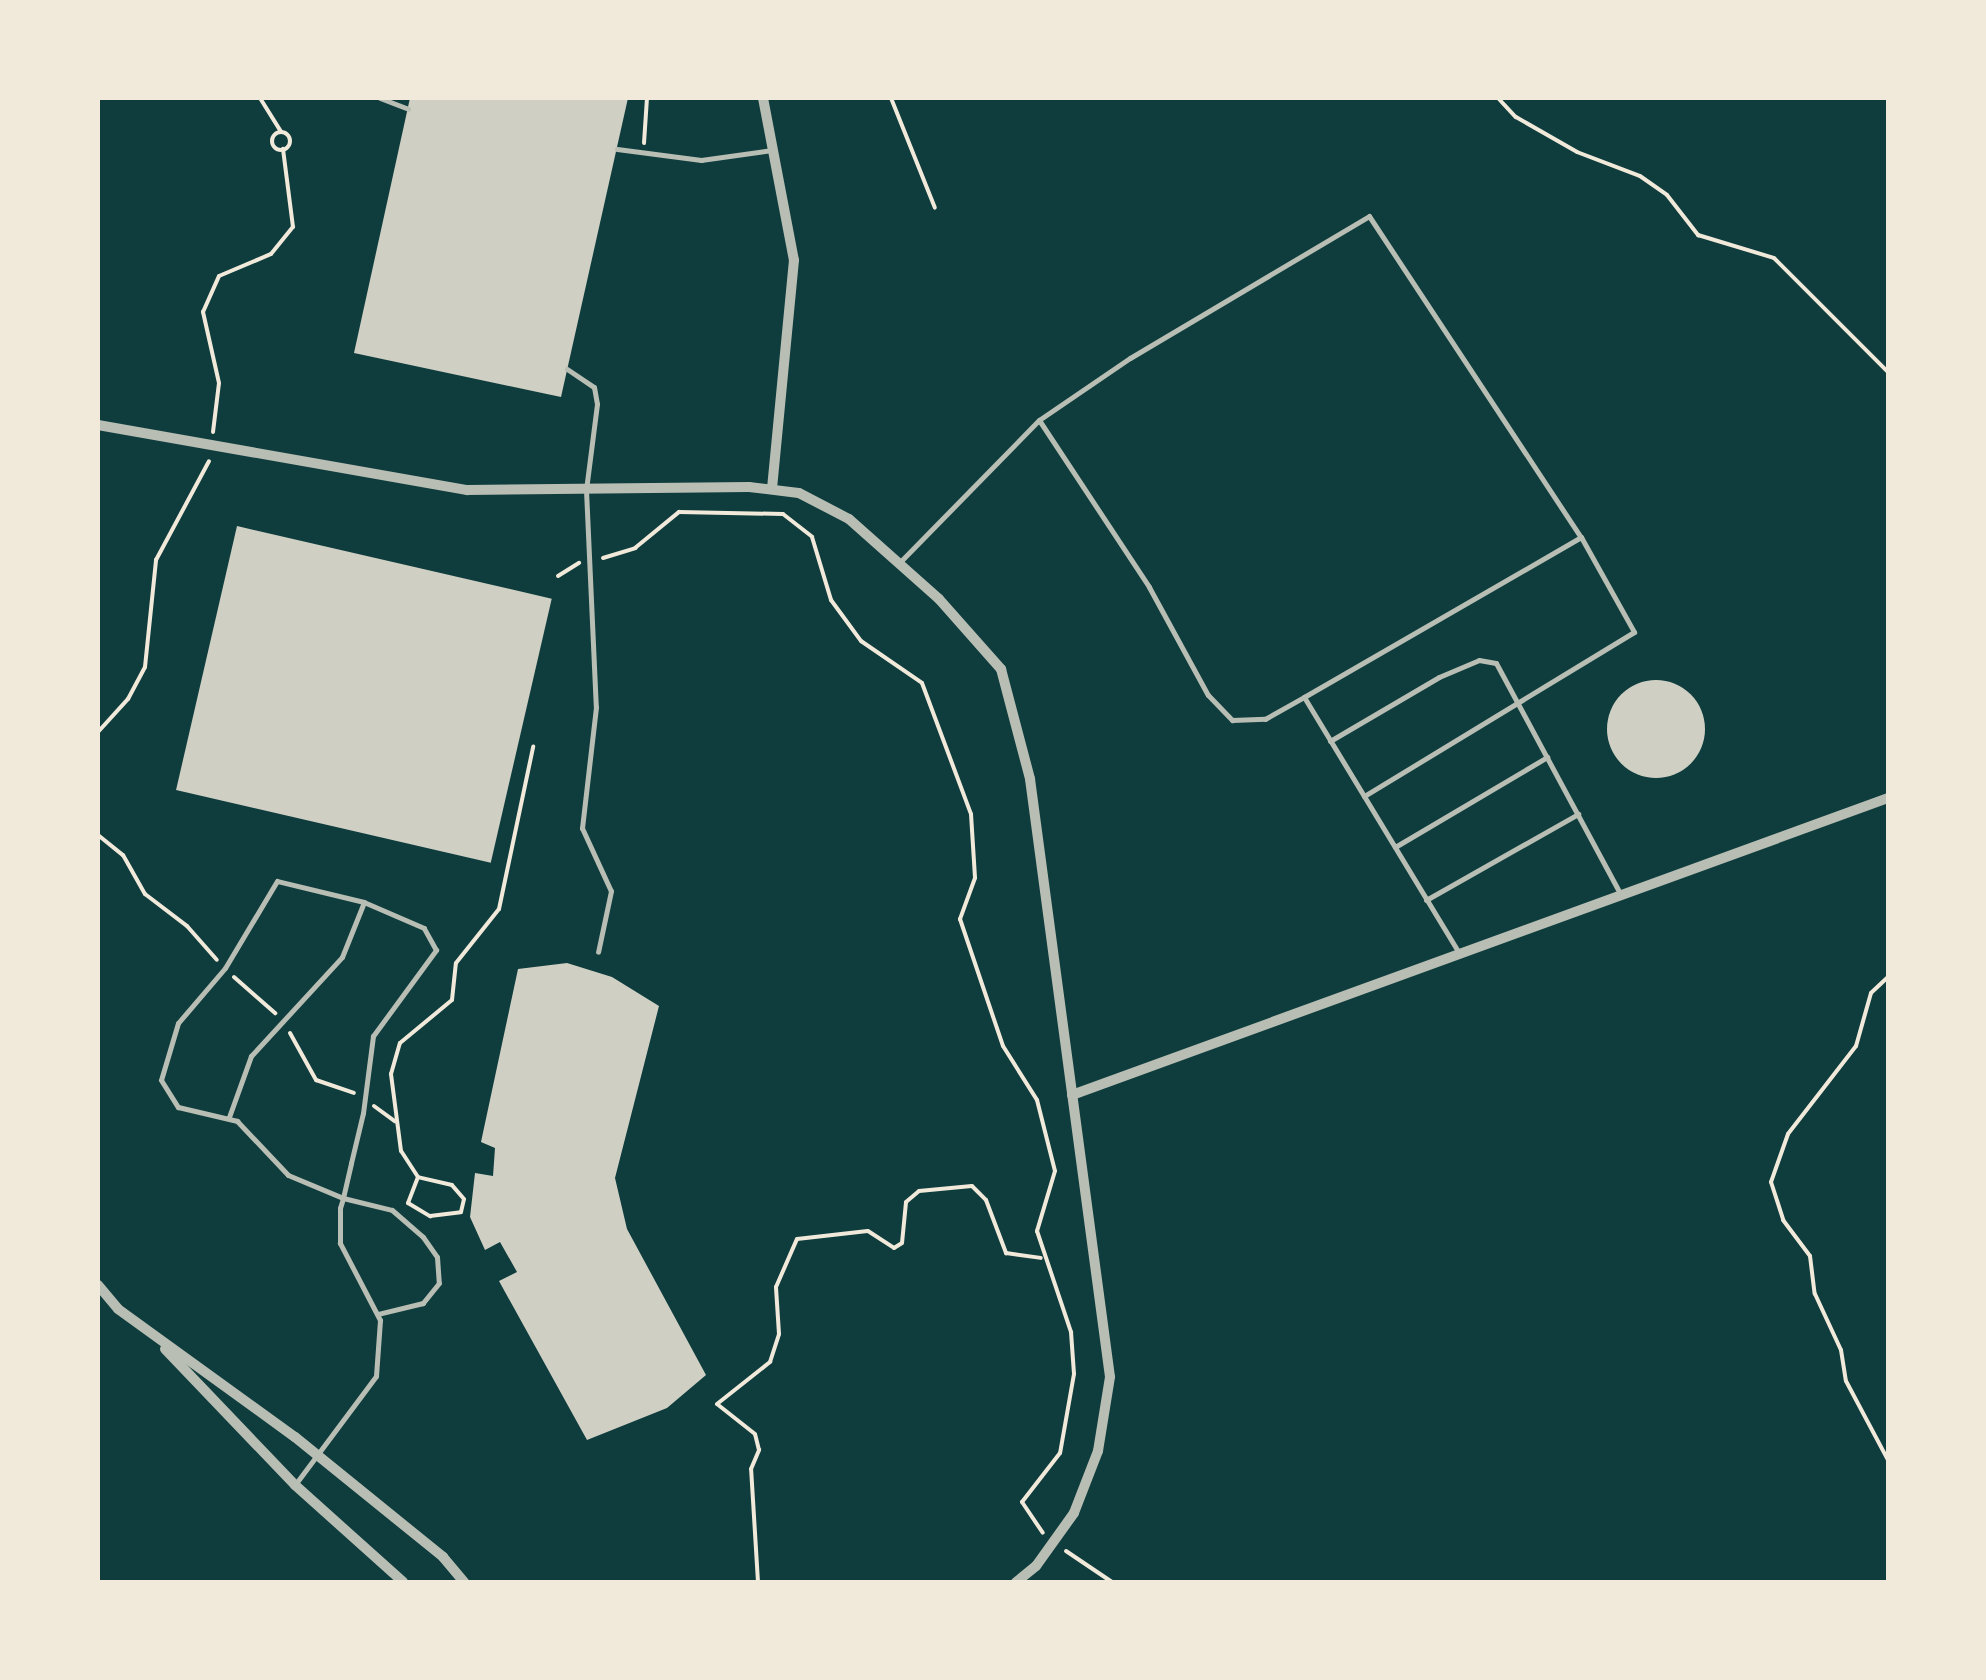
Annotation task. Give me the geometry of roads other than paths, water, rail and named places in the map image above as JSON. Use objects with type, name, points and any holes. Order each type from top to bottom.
[{"type":"street","points":[[763,98],[794,260],[772,487]]},
{"type":"street","points":[[98,425],[466,490],[772,487],[822,502],[899,564],[1001,670],[1014,704],[1110,1377],[1098,1450],[1056,1543],[1016,1582]]},
{"type":"street","points":[[1072,1095],[1888,798]]},
{"type":"street","points":[[98,1285],[159,1340],[295,1485],[403,1582]]},
{"type":"street","points":[[159,1340],[318,1456],[443,1556],[464,1582]]},
{"type":"street","points":[[1032,1582],[1036,1566]]},
{"type":"lane","points":[[380,98],[408,110]]},
{"type":"lane","points":[[617,149],[701,160],[772,150]]},
{"type":"lane","points":[[899,564],[1040,420],[1130,358],[1369,216],[1581,537],[1634,632],[1520,706],[1364,796]]},
{"type":"lane","points":[[567,369],[594,387],[586,490],[594,560],[596,707],[582,828],[611,891],[598,952]]},
{"type":"lane","points":[[1040,420],[1149,587],[1208,695],[1232,720],[1264,719],[1581,537]]},
{"type":"lane","points":[[1330,741],[1479,660],[1496,663],[1621,896]]},
{"type":"lane","points":[[1304,697],[1460,955]]},
{"type":"lane","points":[[1395,847],[1548,757]]},
{"type":"lane","points":[[1426,900],[1578,814]]},
{"type":"lane","points":[[295,1485],[376,1376],[382,1349],[378,1314],[340,1243],[342,1198],[365,1100],[373,1036],[436,950],[424,928],[364,902],[270,883],[224,968],[178,1023],[161,1080],[178,1107],[229,1117],[288,1175],[342,1198],[392,1210],[437,1258],[439,1284],[423,1303],[378,1314]]},
{"type":"lane","points":[[229,1117],[250,1056],[342,957],[364,902]]}]
